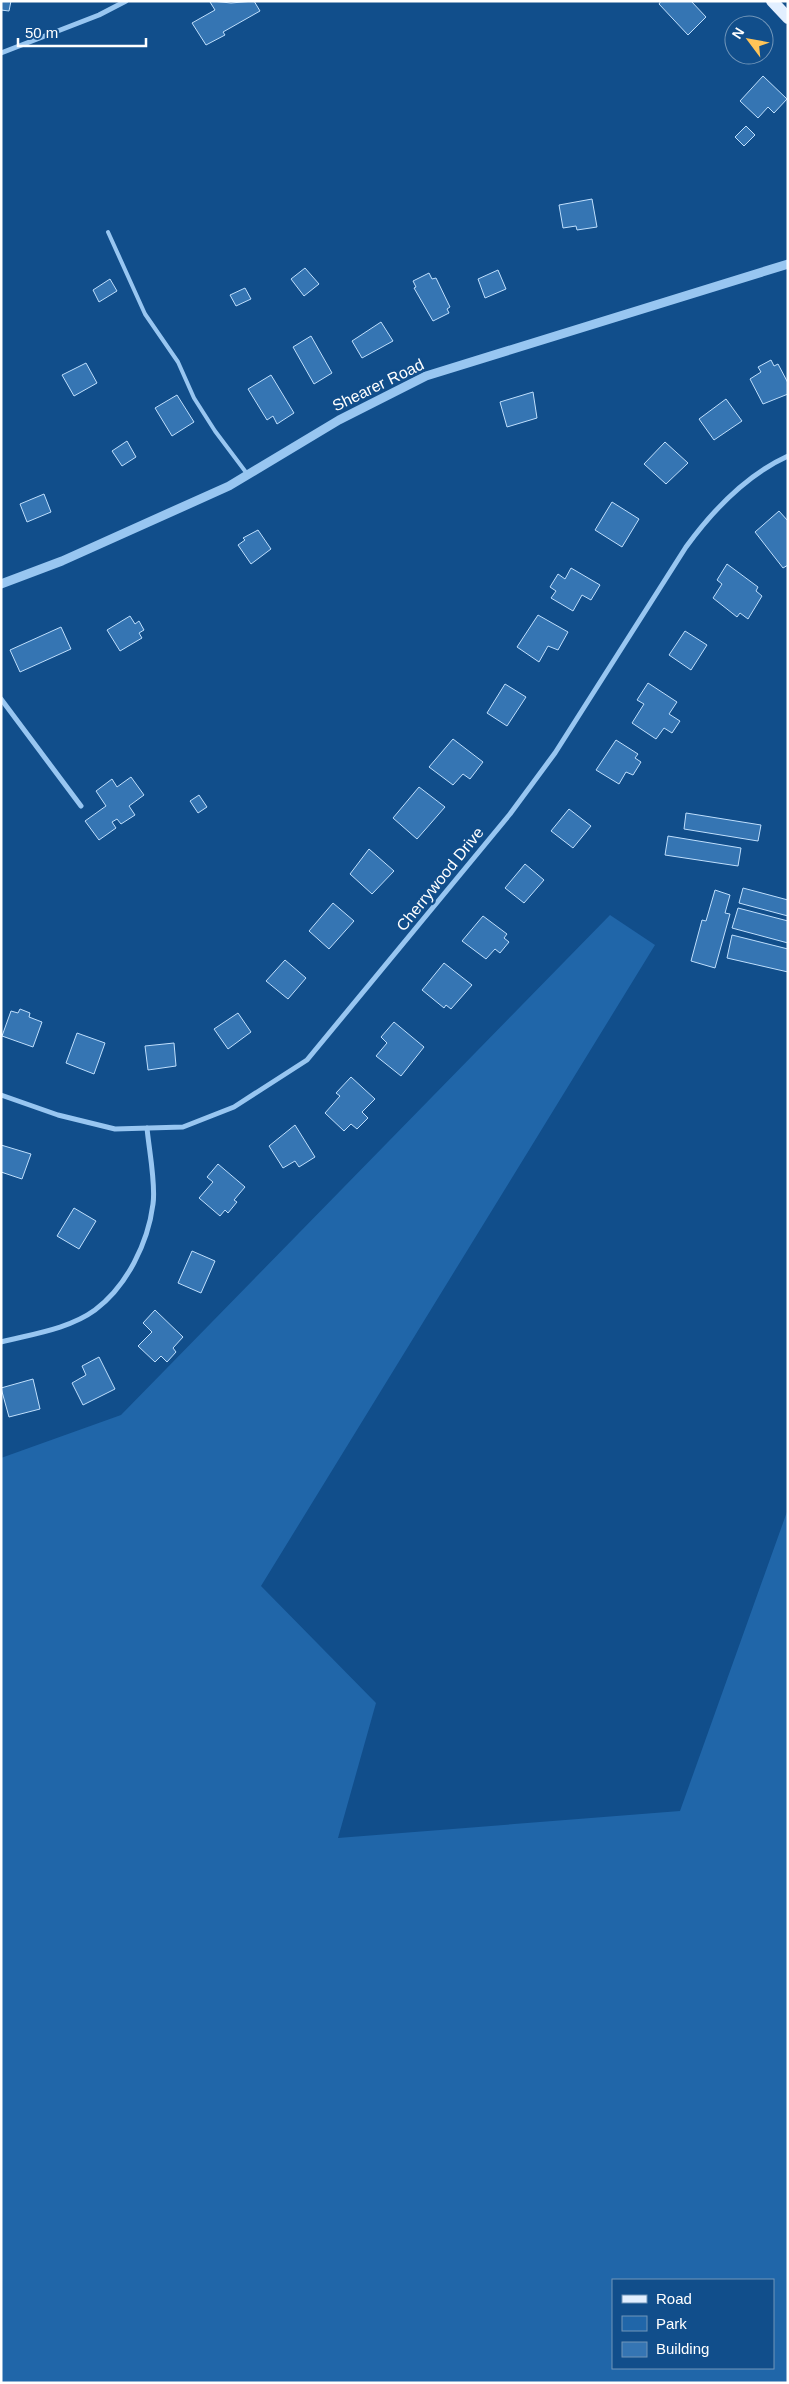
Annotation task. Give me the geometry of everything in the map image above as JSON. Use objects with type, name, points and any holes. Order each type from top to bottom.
[{"type":"main road","points":[[772,1],[788,18]]},
{"type":"street","points":[[1,53],[99,15],[126,1]]},
{"type":"street","name":"Shearer Road","points":[[1,584],[62,561],[229,486],[339,420],[426,376],[788,264]]},
{"type":"street","name":"Cherrywood Drive","points":[[1,1095],[58,1115],[115,1129],[184,1127],[234,1108],[307,1060],[510,814],[549,761],[707,517],[738,488],[788,456]]},
{"type":"street","points":[[1,700],[81,806]]},
{"type":"street","points":[[1,1342],[59,1327],[94,1310],[112,1294],[133,1266],[148,1228],[153,1203],[147,1128]]},
{"type":"lane","points":[[108,232],[145,314],[178,362],[194,398],[215,431],[248,475]]},
{"type":"green space","points":[[610,915],[655,945],[261,1586],[376,1703],[338,1838],[680,1811],[788,1509],[788,2383],[1,2383],[1,1458],[121,1415]]},
{"type":"building","points":[[1,1],[11,1],[9,11],[1,10]]},
{"type":"building","points":[[254,1],[260,11],[223,32],[225,35],[206,45],[192,23],[215,10],[210,2],[231,3]]},
{"type":"building","points":[[661,1],[691,1],[706,17],[688,35],[659,4]]},
{"type":"building","points":[[763,76],[787,99],[774,113],[768,107],[758,118],[740,101]]},
{"type":"building","points":[[746,126],[755,135],[744,146],[735,137]]},
{"type":"building","points":[[592,199],[597,227],[577,230],[576,226],[563,228],[559,205]]},
{"type":"building","points":[[305,268],[319,284],[304,296],[291,279]]},
{"type":"building","points":[[498,270],[506,289],[485,298],[478,279]]},
{"type":"building","points":[[429,273],[432,279],[436,278],[450,307],[447,309],[449,313],[433,321],[414,288],[416,287],[413,281]]},
{"type":"building","points":[[110,279],[117,291],[99,302],[93,290]]},
{"type":"building","points":[[245,288],[251,299],[236,306],[230,295]]},
{"type":"building","points":[[381,322],[393,341],[362,358],[352,341]]},
{"type":"building","points":[[311,336],[332,373],[314,384],[293,347]]},
{"type":"building","points":[[771,360],[774,366],[778,364],[788,383],[788,394],[763,404],[750,379],[761,372],[758,367]]},
{"type":"building","points":[[86,363],[97,383],[74,396],[62,375]]},
{"type":"building","points":[[271,375],[294,413],[277,424],[273,416],[267,420],[248,389]]},
{"type":"building","points":[[533,392],[537,418],[507,427],[500,402]]},
{"type":"building","points":[[177,395],[194,422],[172,436],[155,408]]},
{"type":"building","points":[[726,399],[742,421],[714,440],[699,419]]},
{"type":"building","points":[[127,441],[136,457],[122,466],[112,451]]},
{"type":"building","points":[[665,442],[688,463],[666,484],[644,464]]},
{"type":"building","points":[[44,494],[51,512],[27,522],[20,504]]},
{"type":"building","points":[[612,502],[639,519],[622,547],[595,530]]},
{"type":"building","points":[[779,511],[788,521],[788,565],[783,568],[755,532]]},
{"type":"building","points":[[258,530],[271,549],[251,564],[238,545],[245,540],[243,538]]},
{"type":"building","points":[[727,564],[758,587],[756,591],[762,596],[748,619],[740,613],[737,617],[713,598],[722,584],[717,580]]},
{"type":"building","points":[[571,568],[600,585],[591,600],[582,595],[573,611],[551,598],[556,591],[550,587],[558,574],[565,579]]},
{"type":"building","points":[[538,615],[568,632],[558,650],[548,646],[539,662],[517,647]]},
{"type":"building","points":[[130,616],[135,624],[139,621],[144,630],[139,633],[142,638],[120,651],[107,630]]},
{"type":"building","points":[[61,627],[71,649],[20,672],[10,650]]},
{"type":"building","points":[[685,631],[707,645],[691,670],[669,655]]},
{"type":"building","points":[[648,683],[677,702],[669,714],[680,721],[672,733],[664,728],[656,739],[632,723],[644,704],[637,700]]},
{"type":"building","points":[[505,684],[526,697],[507,726],[487,713]]},
{"type":"building","points":[[453,739],[483,762],[470,779],[463,774],[453,785],[429,767]]},
{"type":"building","points":[[616,740],[638,754],[635,758],[641,762],[633,775],[626,772],[619,784],[596,770]]},
{"type":"building","points":[[131,777],[144,795],[129,806],[135,815],[121,824],[117,819],[112,822],[116,828],[99,840],[85,821],[106,806],[96,791],[112,779],[117,787]]},
{"type":"building","points":[[419,787],[445,807],[417,839],[393,818]]},
{"type":"building","points":[[199,795],[207,807],[198,813],[190,801]]},
{"type":"building","points":[[569,809],[591,826],[573,848],[551,831]]},
{"type":"building","points":[[686,813],[761,825],[758,841],[684,829]]},
{"type":"building","points":[[668,836],[741,848],[738,866],[665,855]]},
{"type":"building","points":[[369,849],[394,871],[372,894],[350,874]]},
{"type":"building","points":[[525,864],[544,880],[524,903],[505,888]]},
{"type":"building","points":[[743,888],[788,900],[788,916],[739,903]]},
{"type":"building","points":[[715,890],[730,895],[725,913],[730,914],[715,968],[691,961],[702,920],[706,921]]},
{"type":"building","points":[[333,903],[354,921],[329,949],[309,931]]},
{"type":"building","points":[[738,908],[788,921],[788,943],[732,928]]},
{"type":"building","points":[[483,916],[507,934],[504,938],[509,942],[500,953],[495,949],[486,959],[462,941]]},
{"type":"building","points":[[732,935],[788,949],[788,972],[727,958]]},
{"type":"building","points":[[285,960],[306,978],[288,999],[266,981]]},
{"type":"building","points":[[444,963],[472,985],[451,1009],[446,1005],[444,1008],[422,990]]},
{"type":"building","points":[[20,1009],[30,1013],[29,1017],[42,1022],[33,1047],[2,1036],[11,1011],[18,1013]]},
{"type":"building","points":[[238,1013],[251,1032],[228,1049],[214,1029]]},
{"type":"building","points":[[394,1022],[424,1047],[401,1076],[376,1056],[387,1043],[381,1037]]},
{"type":"building","points":[[77,1033],[105,1043],[94,1074],[66,1063]]},
{"type":"building","points":[[174,1043],[176,1066],[148,1070],[145,1046]]},
{"type":"building","points":[[351,1077],[375,1099],[362,1112],[368,1118],[357,1129],[351,1124],[344,1131],[325,1113],[340,1096],[336,1093]]},
{"type":"building","points":[[295,1125],[315,1157],[299,1167],[295,1161],[283,1168],[269,1146]]},
{"type":"building","points":[[1,1145],[31,1154],[22,1179],[1,1172]]},
{"type":"building","points":[[218,1164],[245,1187],[234,1200],[237,1202],[228,1213],[225,1210],[220,1216],[199,1198],[213,1182],[207,1177]]},
{"type":"building","points":[[74,1208],[96,1221],[79,1249],[57,1236]]},
{"type":"building","points":[[192,1251],[215,1261],[201,1293],[178,1283]]},
{"type":"building","points":[[155,1310],[183,1337],[173,1348],[176,1352],[167,1362],[161,1356],[155,1362],[138,1346],[152,1332],[143,1323]]},
{"type":"building","points":[[99,1357],[115,1389],[83,1405],[72,1383],[86,1375],[82,1366]]},
{"type":"building","points":[[33,1379],[40,1409],[9,1417],[1,1388]]}]
